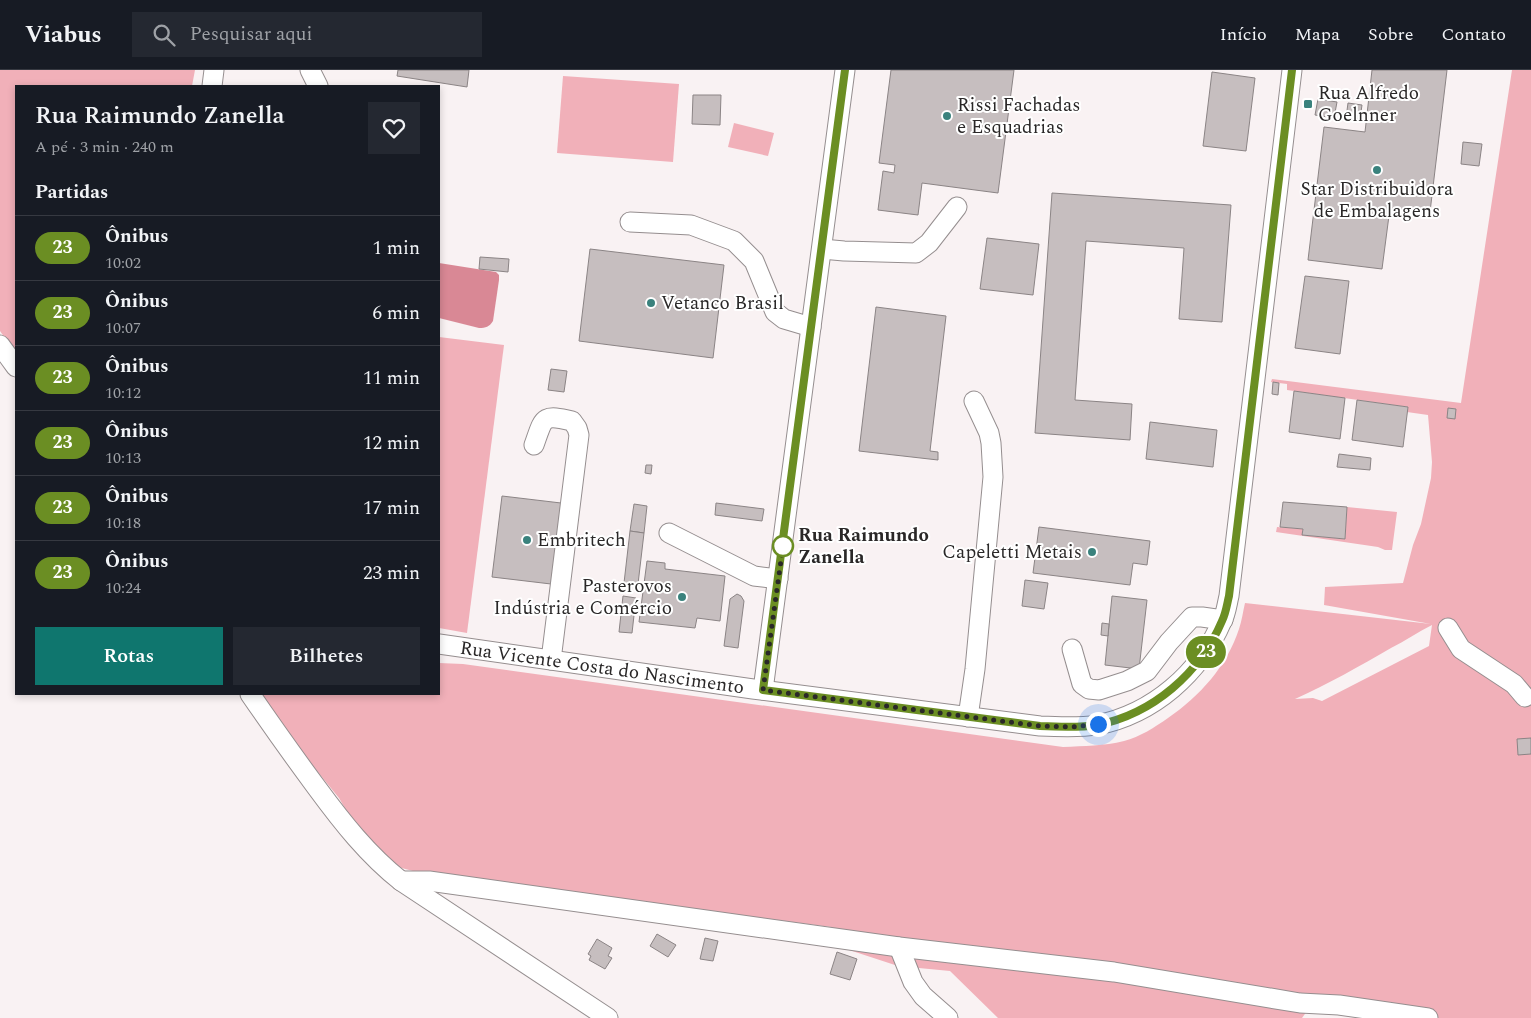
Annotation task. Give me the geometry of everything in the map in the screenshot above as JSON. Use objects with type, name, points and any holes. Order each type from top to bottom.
[{"type":"street","points":[[212,85],[214,70]]},
{"type":"street","points":[[310,70],[318,85]]},
{"type":"street","points":[[763,690],[845,70]]},
{"type":"street","points":[[1072,649],[1082,684],[1089,689],[1099,690],[1127,681],[1147,671],[1169,642],[1192,617],[1223,620],[1229,596],[1292,70]]},
{"type":"street","points":[[822,249],[916,253],[929,243],[957,206]]},
{"type":"street","points":[[630,222],[691,225],[734,241],[754,261],[775,312],[784,319],[812,327]]},
{"type":"street","points":[[0,345],[15,366]]},
{"type":"street","points":[[968,717],[977,650],[993,477],[989,433],[974,401]]},
{"type":"street","points":[[534,445],[542,423],[552,416],[572,421],[577,428],[579,435],[551,660]]},
{"type":"street","points":[[669,533],[754,576],[778,578]]},
{"type":"street","name":"Rua Vicente Costa do Nascimento","points":[[440,644],[968,717],[1040,726],[1071,727],[1098,724],[1122,717],[1148,705],[1179,684],[1204,656],[1223,620]]},
{"type":"street","points":[[1448,628],[1461,649],[1514,684],[1525,697]]},
{"type":"street","points":[[251,695],[347,828],[382,866],[401,881],[593,1012],[608,1018]]},
{"type":"street","points":[[401,881],[429,881],[899,947],[1114,972],[1300,1003],[1339,1005],[1428,1018]]},
{"type":"street","points":[[899,947],[913,982],[923,996],[948,1018]]},
{"type":"shaded area","points":[[0,70],[195,70],[192,85],[15,85],[15,353],[0,331]]},
{"type":"shaded area","points":[[1512,70],[1531,70],[1531,1018],[1404,1018],[1312,1004],[1302,1018],[998,1018],[950,971],[898,966],[843,948],[831,927],[424,874],[398,867],[386,858],[353,822],[339,798],[290,738],[260,695],[440,695],[440,663],[463,664],[1063,747],[1101,745],[1124,741],[1142,734],[1168,718],[1191,700],[1211,679],[1220,668],[1234,643],[1245,603],[1431,624],[1324,605],[1325,587],[1403,583],[1413,545],[1421,524],[1431,478],[1432,462],[1428,415],[1407,412],[1408,407],[1287,390],[1287,384],[1271,382],[1272,379],[1461,403]],"holes":[[[1432,625],[1429,646],[1322,701],[1313,698],[1295,699],[1344,675]]]},
{"type":"shaded area","points":[[563,76],[679,84],[673,162],[557,153]]},
{"type":"shaded area","points":[[734,123],[774,133],[768,156],[728,147]]},
{"type":"shaded area","points":[[440,263],[496,272],[499,275],[493,321],[489,326],[479,328],[440,318]]},
{"type":"shaded area","points":[[440,337],[504,345],[467,633],[440,628]]},
{"type":"shaded area","points":[[1347,507],[1397,512],[1392,550],[1276,532],[1277,527],[1303,529],[1302,535],[1345,539]]},
{"type":"building","points":[[398,70],[469,70],[467,87],[397,76]]},
{"type":"building","name":"Rissi Fachadas e Esquadrias","points":[[891,70],[1014,70],[998,193],[922,183],[918,215],[878,210],[883,171],[894,173],[895,165],[879,163]]},
{"type":"building","name":"Star Distribuidora de Embalagens","points":[[1372,70],[1447,70],[1430,212],[1390,208],[1382,269],[1308,260],[1324,127],[1365,132]]},
{"type":"building","points":[[1212,72],[1255,78],[1246,151],[1203,146]]},
{"type":"building","points":[[693,95],[721,95],[720,125],[692,124]]},
{"type":"building","points":[[1318,99],[1337,102],[1334,118],[1315,115]]},
{"type":"building","points":[[1348,103],[1362,105],[1360,119],[1346,118]]},
{"type":"building","points":[[1463,142],[1482,144],[1479,166],[1461,164]]},
{"type":"building","points":[[1052,193],[1231,205],[1222,322],[1179,319],[1184,248],[1086,241],[1075,400],[1132,404],[1130,440],[1035,433]]},
{"type":"building","points":[[987,238],[1039,244],[1033,295],[980,289]]},
{"type":"building","name":"Vetanco Brasil","points":[[590,249],[724,265],[713,358],[579,341]]},
{"type":"building","points":[[480,257],[509,259],[508,272],[479,269]]},
{"type":"building","points":[[1305,276],[1349,281],[1340,354],[1295,348]]},
{"type":"building","points":[[876,307],[946,316],[930,451],[938,452],[938,460],[859,451]]},
{"type":"building","points":[[551,369],[567,371],[564,392],[548,390]]},
{"type":"building","points":[[1273,382],[1279,383],[1278,395],[1272,394]]},
{"type":"building","points":[[1294,391],[1345,398],[1340,439],[1289,432]]},
{"type":"building","points":[[1357,400],[1408,407],[1403,447],[1352,440]]},
{"type":"building","points":[[1448,408],[1456,409],[1455,419],[1447,418]]},
{"type":"building","points":[[1150,422],[1217,430],[1213,467],[1146,459]]},
{"type":"building","points":[[1339,454],[1371,458],[1370,470],[1337,467]]},
{"type":"building","points":[[646,465],[652,465],[651,474],[645,473]]},
{"type":"building","name":"Embritech","points":[[502,496],[561,503],[551,584],[492,577]]},
{"type":"building","points":[[1283,502],[1347,507],[1345,539],[1302,535],[1303,529],[1280,527]]},
{"type":"building","points":[[716,503],[764,509],[762,521],[715,515]]},
{"type":"building","points":[[634,504],[647,506],[644,533],[630,531]]},
{"type":"building","name":"Capeletti Metais","points":[[1039,527],[1150,541],[1147,565],[1133,563],[1130,585],[1033,573]]},
{"type":"building","points":[[630,531],[644,533],[638,584],[624,583]]},
{"type":"building","name":"Pasterovos Indústria e Comércio","points":[[647,561],[665,563],[665,569],[725,576],[720,621],[697,618],[695,628],[639,622]]},
{"type":"building","points":[[1025,580],[1048,583],[1044,609],[1022,606]]},
{"type":"building","points":[[737,594],[744,601],[738,648],[724,646],[730,599]]},
{"type":"building","points":[[623,596],[636,598],[632,633],[619,632]]},
{"type":"building","points":[[1112,596],[1147,600],[1139,669],[1105,665]]},
{"type":"building","points":[[1102,623],[1109,624],[1108,636],[1101,635]]},
{"type":"building","points":[[1531,738],[1531,754],[1518,755],[1517,739]]},
{"type":"building","points":[[657,934],[676,945],[668,957],[650,946]]},
{"type":"building","points":[[705,938],[718,941],[713,961],[700,959]]},
{"type":"building","points":[[597,939],[612,948],[608,956],[612,958],[605,969],[589,960],[591,956],[588,954]]},
{"type":"building","points":[[837,952],[857,959],[850,980],[830,974]]},
{"type":"bus line","name":"23","points":[[845,70],[763,690],[1040,726],[1071,727],[1098,724],[1122,717],[1148,705],[1179,684],[1204,656],[1223,620],[1229,596],[1292,70]]},
{"type":"place","name":"Rua Alfredo Goelnner","points":[[1308,104]]},
{"type":"place","name":"Rissi Fachadas e Esquadrias","points":[[947,116]]},
{"type":"place","name":"Star Distribuidora de Embalagens","points":[[1377,170]]},
{"type":"place","name":"Vetanco Brasil","points":[[651,303]]},
{"type":"place","name":"Embritech","points":[[527,540]]},
{"type":"place","name":"Rua Raimundo Zanella","points":[[783,546]]},
{"type":"place","name":"Capeletti Metais","points":[[1092,552]]},
{"type":"place","name":"Pasterovos Indústria e Comércio","points":[[682,597]]},
{"type":"route","points":[[783,546],[763,690],[1040,726],[1071,727],[1098,724]]}]
